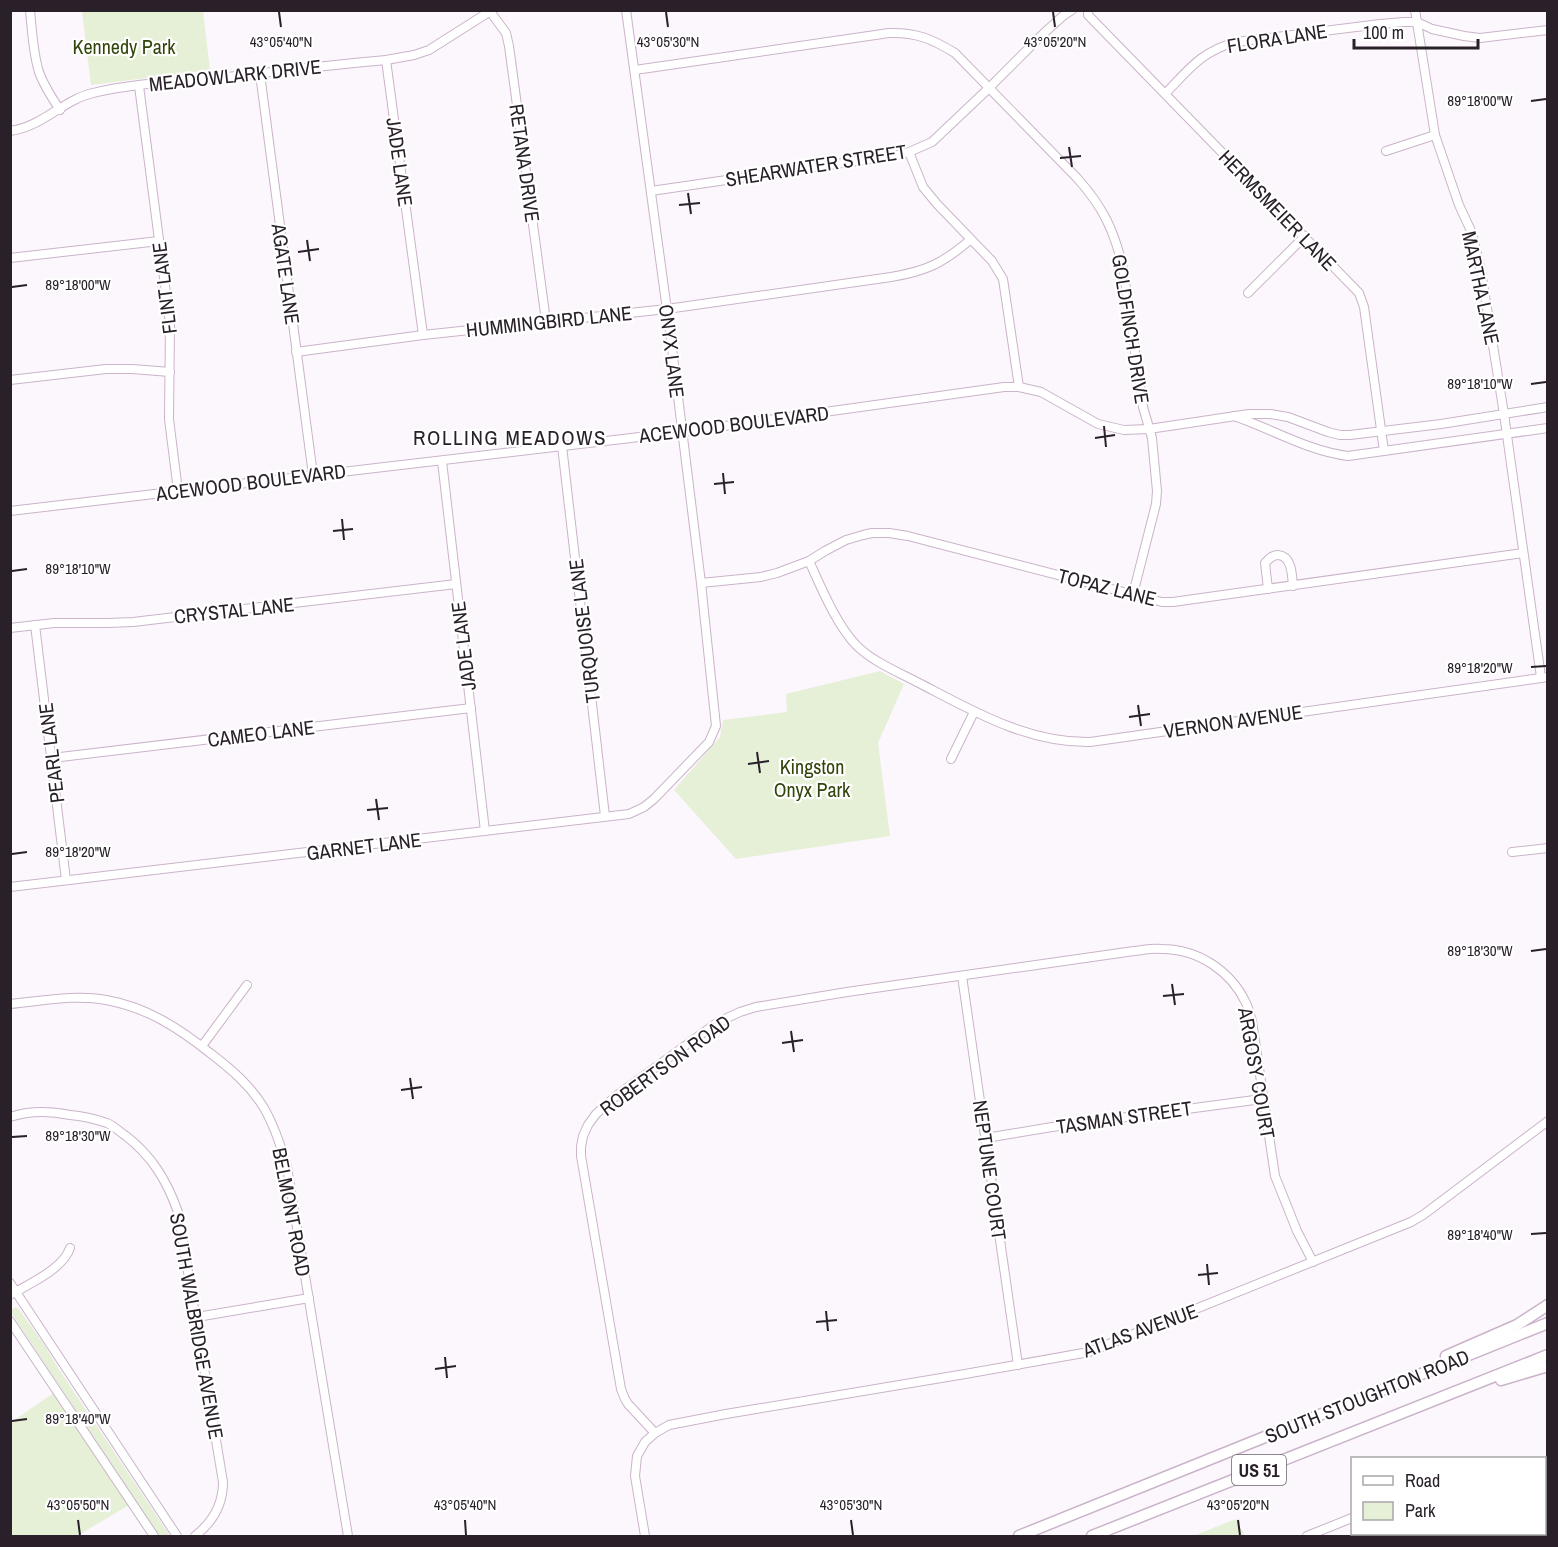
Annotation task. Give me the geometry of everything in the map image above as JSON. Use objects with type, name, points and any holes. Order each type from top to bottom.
[{"type":"main road","points":[[1245,1444],[1516,1325],[1548,1305]]},
{"type":"main road","name":"SOUTH STOUGHTON ROAD","points":[[1019,1536],[1548,1323]]},
{"type":"main road","name":"SOUTH STOUGHTON ROAD","points":[[1092,1536],[1548,1355]]},
{"type":"main road","points":[[1426,1403],[1548,1366]]},
{"type":"street","points":[[30,10],[39,71],[60,110]]},
{"type":"street","name":"ONYX LANE","points":[[626,10],[667,309],[716,726],[709,742],[695,757]]},
{"type":"street","name":"SHEARWATER STREET","points":[[651,191],[909,152],[932,142],[1044,33],[1071,10]]},
{"type":"street","points":[[1080,10],[1088,13]]},
{"type":"street","name":"MARTHA LANE","points":[[1415,10],[1435,135],[1459,205],[1472,232],[1481,271],[1544,677]]},
{"type":"street","name":"MEADOWLARK DRIVE","points":[[10,131],[30,127],[92,93],[414,55],[429,50],[491,11]]},
{"type":"street","name":"RETANA DRIVE","points":[[491,11],[506,33],[509,46],[546,321]]},
{"type":"street","name":"HERMSMEIER LANE","points":[[1088,13],[1359,293],[1364,306],[1384,451]]},
{"type":"street","name":"FLORA LANE","points":[[1166,93],[1202,57],[1223,46],[1249,40],[1380,24],[1417,22],[1432,29],[1480,38],[1548,30]]},
{"type":"street","name":"GOLDFINCH DRIVE","points":[[635,70],[903,32],[934,40],[955,53],[1077,178],[1094,198],[1119,248],[1124,268],[1143,407],[1152,438],[1157,473],[1156,504],[1133,594]]},
{"type":"street","name":"JADE LANE","points":[[386,60],[423,335]]},
{"type":"street","name":"AGATE LANE","points":[[260,74],[313,475]]},
{"type":"street","name":"FLINT LANE","points":[[139,86],[170,324],[169,419],[178,490]]},
{"type":"street","points":[[1386,151],[1435,135]]},
{"type":"street","points":[[909,152],[923,187],[970,240],[997,266],[1003,279],[1019,387]]},
{"type":"street","points":[[1248,293],[1305,236]]},
{"type":"street","name":"HUMMINGBIRD LANE","points":[[296,352],[423,335],[667,309],[914,273],[930,268],[952,255],[970,240]]},
{"type":"street","points":[[10,258],[159,241]]},
{"type":"street","points":[[10,380],[106,369],[170,372]]},
{"type":"street","name":"ACEWOOD BOULEVARD","points":[[10,511],[682,432],[1005,387],[1019,387],[1041,392],[1098,424],[1124,430],[1149,429],[1249,414],[1270,414],[1288,417],[1340,435],[1382,432],[1548,407]]},
{"type":"street","name":"ACEWOOD BOULEVARD","points":[[1233,416],[1321,451],[1348,456],[1548,428]]},
{"type":"street","name":"TURQUOISE LANE","points":[[562,446],[605,816]]},
{"type":"street","name":"JADE LANE","points":[[442,461],[485,831]]},
{"type":"street","name":"TOPAZ LANE","points":[[701,584],[777,573],[809,561],[846,540],[872,533],[908,536],[1162,602],[1523,553]]},
{"type":"street","points":[[1268,589],[1265,563],[1276,555],[1288,560],[1293,585]]},
{"type":"street","name":"VERNON AVENUE","points":[[809,561],[839,623],[860,648],[893,670],[974,712],[1021,732],[1064,740],[1090,742],[1544,677]]},
{"type":"street","name":"CRYSTAL LANE","points":[[10,628],[54,623],[133,622],[456,584]]},
{"type":"street","name":"PEARL LANE","points":[[35,625],[66,880]]},
{"type":"street","name":"CAMEO LANE","points":[[52,758],[471,708]]},
{"type":"street","points":[[951,759],[974,712]]},
{"type":"street","name":"GARNET LANE","points":[[10,887],[629,814],[654,799],[695,757]]},
{"type":"street","points":[[1512,852],[1548,848]]},
{"type":"street","name":"ARGOSY COURT","points":[[962,976],[1163,948],[1190,953],[1208,961],[1222,971],[1247,1004],[1252,1021],[1275,1176],[1297,1231],[1313,1262]]},
{"type":"street","name":"NEPTUNE COURT","points":[[962,976],[1018,1365]]},
{"type":"street","name":"ROBERTSON ROAD","points":[[655,1434],[628,1404],[621,1389],[581,1156],[583,1136],[593,1117],[616,1096],[728,1016],[767,1005],[962,976]]},
{"type":"street","points":[[202,1046],[247,985]]},
{"type":"street","name":"BELMONT ROAD","points":[[10,1004],[68,998],[104,999],[147,1012],[175,1026],[202,1046],[245,1082],[263,1107],[276,1132],[287,1167],[348,1536]]},
{"type":"street","name":"TASMAN STREET","points":[[986,1138],[1262,1099]]},
{"type":"street","name":"SOUTH WALBRIDGE AVENUE","points":[[10,1117],[38,1111],[56,1112],[87,1117],[109,1124],[137,1145],[157,1167],[171,1192],[178,1212],[222,1471],[223,1488],[219,1508],[214,1518],[195,1536]]},
{"type":"street","name":"ATLAS AVENUE","points":[[655,1434],[669,1425],[682,1422],[1094,1350],[1403,1226],[1423,1215],[1548,1121]]},
{"type":"street","points":[[13,1294],[61,1263],[70,1248]]},
{"type":"street","points":[[10,1283],[13,1294],[177,1536]]},
{"type":"street","points":[[197,1317],[309,1298]]},
{"type":"street","points":[[10,1321],[154,1536]]},
{"type":"street","points":[[645,1536],[635,1476],[637,1456],[645,1442],[655,1434]]},
{"type":"street","points":[[1307,1536],[1351,1519]]},
{"type":"green space","name":"Kennedy Park","points":[[82,11],[203,11],[210,70],[91,85]]},
{"type":"green space","name":"Kingston Onyx Park","points":[[880,671],[904,684],[878,743],[890,836],[736,859],[674,790],[720,737],[723,720],[787,712],[786,694]]},
{"type":"green space","points":[[15,1307],[45,1346],[170,1536],[159,1536],[12,1314]]},
{"type":"green space","points":[[55,1392],[129,1505],[77,1536],[11,1536],[10,1423]]},
{"type":"green space","points":[[1236,1519],[1245,1536],[1193,1536]]},
{"type":"district","name":"ROLLING MEADOWS","points":[[510,437]]}]
